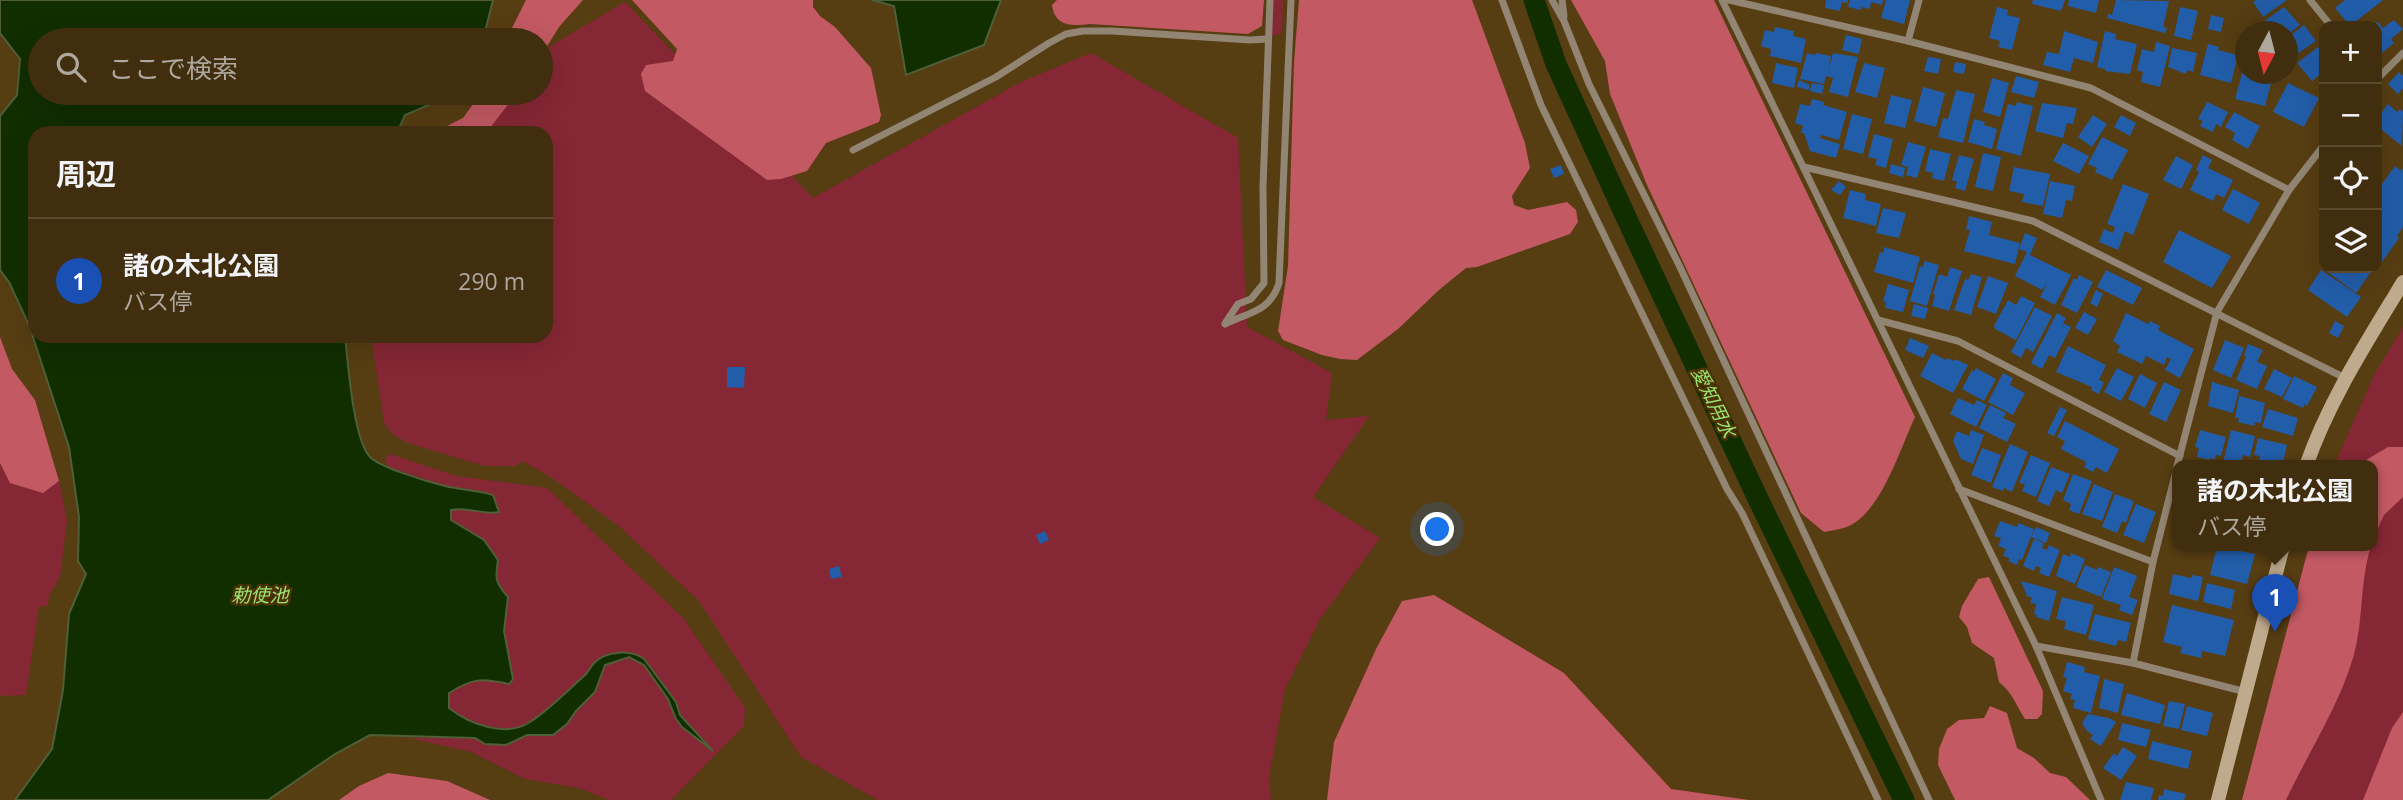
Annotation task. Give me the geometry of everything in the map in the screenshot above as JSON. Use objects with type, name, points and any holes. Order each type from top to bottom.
[{"type":"street","points":[[1270,0],[1263,187],[1264,283],[1251,299],[1238,304],[1225,324],[1264,307],[1275,294],[1279,283],[1291,0]]},
{"type":"street","points":[[1502,0],[1542,105],[1727,489],[1742,513],[1878,800]]},
{"type":"street","points":[[1552,0],[1564,21],[1589,84],[1679,265],[1928,800]]},
{"type":"street","points":[[1562,0],[1564,21]]},
{"type":"street","points":[[1723,0],[2036,646],[2101,800]]},
{"type":"street","points":[[1729,0],[1908,41],[2091,88],[2289,190]]},
{"type":"street","points":[[1908,41],[1919,0]]},
{"type":"street","points":[[2310,0],[2327,21]]},
{"type":"street","points":[[853,150],[996,76],[1066,34],[1112,31],[1267,39]]},
{"type":"street","points":[[2382,74],[2403,53]]},
{"type":"street","points":[[2179,460],[2217,312],[2289,190],[2322,147]]},
{"type":"street","points":[[1804,167],[2033,221],[2345,378]]},
{"type":"street","points":[[2308,460],[2345,378],[2403,282]]},
{"type":"street","points":[[1878,320],[1958,341],[2180,456]]},
{"type":"street","points":[[2133,663],[2153,562],[2172,486]]},
{"type":"street","points":[[1959,489],[2153,562]]},
{"type":"street","points":[[2218,800],[2282,551]]},
{"type":"street","points":[[2036,646],[2133,663],[2246,692]]},
{"type":"shaded area","points":[[526,0],[583,0],[553,37],[553,28],[512,28]]},
{"type":"shaded area","points":[[632,0],[813,0],[813,7],[820,16],[835,27],[871,68],[881,115],[879,122],[826,143],[807,171],[767,180],[645,91],[641,74],[646,65],[673,61],[677,49]]},
{"type":"shaded area","points":[[1057,0],[1264,0],[1262,26],[1248,34],[1065,24],[1054,12],[1052,5]]},
{"type":"shaded area","points":[[1273,0],[1283,0],[1282,31],[1273,36],[1270,30]]},
{"type":"shaded area","points":[[1299,0],[1472,0],[1525,143],[1530,168],[1512,196],[1514,205],[1528,210],[1567,202],[1576,210],[1578,222],[1570,234],[1477,267],[1466,268],[1398,329],[1357,360],[1322,355],[1283,340],[1278,331],[1288,266],[1294,62]]},
{"type":"shaded area","points":[[1571,0],[1714,0],[1915,417],[1881,492],[1862,517],[1851,525],[1824,532],[1801,513],[1647,185],[1610,94],[1605,61]]},
{"type":"shaded area","points":[[625,2],[813,198],[1021,82],[1091,53],[1238,138],[1247,327],[1332,373],[1326,420],[1369,416],[1313,497],[1380,538],[1320,619],[1285,689],[1269,777],[1271,800],[878,800],[801,757],[699,601],[619,526],[551,477],[522,461],[516,466],[485,466],[408,443],[392,434],[384,422],[372,343],[553,343],[553,126],[481,126],[498,105],[553,105],[553,45]]},
{"type":"shaded area","points":[[472,105],[508,105],[491,126],[447,126],[463,118]]},
{"type":"shaded area","points":[[2403,327],[2403,800],[2243,800],[2308,551],[2378,551],[2378,460],[2337,460],[2374,375]]},
{"type":"shaded area","points":[[0,337],[12,369],[35,400],[59,481],[43,493],[10,483],[0,463]]},
{"type":"shaded area","points":[[2388,447],[2403,447],[2403,497],[2384,515],[2378,528],[2378,460],[2366,460]]},
{"type":"shaded area","points":[[390,454],[456,476],[547,488],[684,619],[745,708],[744,726],[671,800],[609,800],[579,788],[525,779],[471,752],[410,738],[475,738],[485,744],[506,745],[527,735],[553,735],[567,724],[595,692],[605,665],[629,657],[644,665],[669,699],[676,719],[682,726],[708,745],[680,715],[676,702],[644,659],[626,653],[599,659],[551,706],[520,727],[488,727],[477,724],[449,708],[449,693],[465,684],[491,680],[509,684],[513,679],[504,631],[507,597],[497,580],[498,560],[484,540],[451,520],[451,510],[499,512],[493,495],[446,486],[388,467],[385,459]]},
{"type":"shaded area","points":[[0,463],[10,483],[43,492],[59,481],[67,520],[60,577],[49,596],[48,606],[39,606],[26,695],[0,696]]},
{"type":"shaded area","points":[[2308,551],[2370,551],[2353,658],[2331,713],[2286,800],[2242,800]]},
{"type":"shaded area","points":[[1989,577],[2043,691],[2042,714],[2037,719],[2025,719],[2011,694],[1999,682],[1994,658],[1972,643],[1967,627],[1959,617],[1962,606],[1978,579]]},
{"type":"shaded area","points":[[1434,595],[1564,673],[1671,789],[1749,800],[1327,800],[1334,742],[1377,647],[1402,601]]},
{"type":"shaded area","points":[[1990,706],[2007,713],[2017,748],[2034,758],[2050,773],[2066,777],[2090,800],[1955,800],[1938,765],[1939,749],[1947,729],[1959,720],[1984,718]]},
{"type":"shaded area","points":[[2403,712],[2403,800],[2363,800],[2392,728]]},
{"type":"shaded area","points":[[388,773],[447,781],[490,800],[339,800],[359,786]]},
{"type":"water","name":"勅使池","points":[[0,0],[493,0],[486,28],[28,28],[28,105],[429,105],[405,115],[400,126],[28,126],[28,323],[9,282],[0,270],[0,116],[17,95],[20,59],[0,33]]},
{"type":"water","points":[[872,0],[1001,0],[984,45],[906,75],[894,6]]},
{"type":"water","name":"勅使池","points":[[35,343],[346,343],[355,418],[364,448],[370,457],[384,466],[417,478],[493,495],[499,512],[451,510],[451,520],[484,540],[498,560],[497,580],[508,597],[504,631],[513,679],[509,684],[484,680],[465,684],[449,693],[449,708],[477,724],[488,727],[520,727],[551,706],[599,659],[626,653],[644,659],[676,702],[680,715],[713,751],[682,727],[668,699],[644,665],[629,657],[605,665],[595,692],[567,724],[553,735],[527,735],[506,745],[485,744],[475,738],[370,735],[335,754],[268,800],[15,800],[52,749],[63,690],[69,614],[86,574],[78,561],[79,517],[69,447]]},
{"type":"building","points":[[1826,0],[1848,0],[1848,3],[1842,2],[1840,11],[1825,8]]},
{"type":"building","points":[[1850,0],[1883,0],[1882,5],[1871,2],[1870,9],[1862,7],[1861,10],[1848,7]]},
{"type":"building","points":[[1886,0],[1910,0],[1904,24],[1881,18]]},
{"type":"building","points":[[2033,0],[2065,0],[2061,11],[2032,4]]},
{"type":"building","points":[[2069,0],[2099,0],[2096,13],[2068,6]]},
{"type":"building","points":[[2116,0],[2169,1],[2163,27],[2167,28],[2165,33],[2107,18],[2108,14],[2112,15]]},
{"type":"building","points":[[2287,0],[2263,17],[2253,2]]},
{"type":"building","points":[[2345,0],[2383,0],[2356,21],[2346,21],[2335,8]]},
{"type":"building","points":[[1997,7],[2008,10],[2007,15],[2020,18],[2012,50],[1998,47],[2000,41],[1989,38]]},
{"type":"building","points":[[2180,7],[2198,11],[2191,40],[2174,36]]},
{"type":"building","points":[[2284,7],[2296,21],[2264,21]]},
{"type":"building","points":[[2211,15],[2224,18],[2221,32],[2208,29]]},
{"type":"building","points":[[2394,20],[2403,29],[2391,39],[2394,43],[2382,53],[2382,27]]},
{"type":"building","points":[[2304,25],[2316,41],[2298,53],[2298,30]]},
{"type":"building","points":[[1775,27],[1794,31],[1793,36],[1806,39],[1801,63],[1770,56],[1771,49],[1761,46],[1765,30],[1774,32]]},
{"type":"building","points":[[2064,31],[2098,42],[2093,63],[2074,58],[2070,72],[2043,65],[2047,52],[2059,54]]},
{"type":"building","points":[[2105,31],[2116,34],[2115,39],[2137,44],[2130,74],[2105,71],[2097,67]]},
{"type":"building","points":[[1846,35],[1862,39],[1859,54],[1842,50]]},
{"type":"building","points":[[2156,42],[2170,46],[2160,87],[2141,82],[2143,72],[2137,70],[2142,49],[2154,52]]},
{"type":"building","points":[[2208,44],[2235,54],[2231,83],[2200,75]]},
{"type":"building","points":[[2172,48],[2197,53],[2193,72],[2187,70],[2186,74],[2168,67]]},
{"type":"building","points":[[2319,48],[2319,75],[2312,81],[2298,62]]},
{"type":"building","points":[[1807,53],[1831,56],[1828,71],[1833,53],[1858,57],[1848,97],[1829,92],[1833,78],[1826,76],[1824,84],[1800,79]]},
{"type":"building","points":[[1928,57],[1941,59],[1938,74],[1924,71]]},
{"type":"building","points":[[1955,62],[1966,64],[1964,74],[1953,72]]},
{"type":"building","points":[[1776,63],[1798,68],[1794,88],[1772,83]]},
{"type":"building","points":[[1864,63],[1885,68],[1877,98],[1855,92]]},
{"type":"building","points":[[2399,72],[2403,76],[2403,88],[2398,94],[2388,84]]},
{"type":"building","points":[[2016,76],[2039,82],[2034,98],[2011,92]]},
{"type":"building","points":[[1992,78],[2009,83],[2000,117],[1983,112]]},
{"type":"building","points":[[1799,80],[1810,85],[1809,90],[1797,87]]},
{"type":"building","points":[[1812,83],[1824,85],[1822,94],[1810,91]]},
{"type":"building","points":[[2239,84],[2271,84],[2265,106],[2235,99]]},
{"type":"building","points":[[2287,84],[2319,98],[2304,127],[2273,112]]},
{"type":"building","points":[[1923,87],[1945,93],[1936,127],[1914,121]]},
{"type":"building","points":[[1956,90],[1975,94],[1963,143],[1938,137],[1943,118],[1948,119]]},
{"type":"building","points":[[1891,95],[1912,100],[1905,128],[1884,123]]},
{"type":"building","points":[[1812,99],[1847,112],[1839,140],[1821,135],[1820,138],[1840,144],[1836,158],[1810,151],[1804,133],[1801,133],[1803,126],[1795,123],[1800,104],[1810,106]]},
{"type":"building","points":[[2017,102],[2033,106],[2021,156],[1996,149],[2008,104],[2016,106]]},
{"type":"building","points":[[2207,102],[2228,112],[2221,127],[2216,124],[2213,132],[2200,126],[2203,121],[2198,119]]},
{"type":"building","points":[[2042,103],[2077,108],[2073,124],[2067,123],[2063,138],[2035,131]]},
{"type":"building","points":[[2388,104],[2397,112],[2400,109],[2403,112],[2402,146],[2382,130],[2382,112]]},
{"type":"building","points":[[2234,112],[2260,126],[2248,149],[2232,140],[2235,133],[2225,127]]},
{"type":"building","points":[[1852,114],[1872,119],[1863,154],[1843,149]]},
{"type":"building","points":[[2093,115],[2107,124],[2092,147],[2078,137]]},
{"type":"building","points":[[2121,115],[2136,123],[2130,136],[2114,127]]},
{"type":"building","points":[[1974,119],[1997,129],[1992,149],[1968,142]]},
{"type":"building","points":[[1874,134],[1893,139],[1886,168],[1875,165],[1877,159],[1868,157]]},
{"type":"building","points":[[2102,137],[2128,150],[2112,180],[2095,172],[2097,168],[2088,164]]},
{"type":"building","points":[[1908,142],[1926,147],[1917,178],[1906,175],[1908,167],[1901,165]]},
{"type":"building","points":[[2063,143],[2089,156],[2079,174],[2053,161]]},
{"type":"building","points":[[1930,149],[1951,154],[1944,181],[1932,178],[1933,173],[1925,171]]},
{"type":"building","points":[[1983,153],[2001,157],[1993,191],[1975,187]]},
{"type":"building","points":[[1959,155],[1974,159],[1965,191],[1955,188],[1957,182],[1952,180]]},
{"type":"building","points":[[2203,155],[2212,160],[2208,168],[2233,180],[2224,198],[2216,194],[2213,201],[2190,190],[2199,172],[2196,170]]},
{"type":"building","points":[[2176,156],[2193,165],[2181,189],[2163,180]]},
{"type":"building","points":[[1891,164],[1905,168],[1903,177],[1889,173]]},
{"type":"building","points":[[1561,165],[1564,174],[1554,178],[1550,169]]},
{"type":"building","points":[[2395,166],[2401,171],[2403,168],[2403,227],[2397,236],[2399,238],[2382,262],[2382,210],[2382,184]]},
{"type":"building","points":[[2014,167],[2050,174],[2043,206],[2022,202],[2024,194],[2009,191]]},
{"type":"building","points":[[1839,181],[1846,187],[1840,195],[1831,190]]},
{"type":"building","points":[[2050,181],[2075,186],[2072,201],[2066,200],[2062,218],[2043,214]]},
{"type":"building","points":[[2123,184],[2149,194],[2133,235],[2125,231],[2118,250],[2099,242],[2104,229],[2113,233],[2115,227],[2107,224]]},
{"type":"building","points":[[2233,189],[2260,203],[2249,224],[2222,210]]},
{"type":"building","points":[[1850,190],[1866,194],[1865,200],[1881,204],[1876,226],[1843,218]]},
{"type":"building","points":[[1883,208],[1906,213],[1899,238],[1876,233]]},
{"type":"building","points":[[1969,216],[1992,222],[1989,235],[2020,243],[2015,264],[1964,251],[1970,230],[1966,229]]},
{"type":"building","points":[[2179,230],[2231,256],[2212,288],[2163,262]]},
{"type":"building","points":[[2025,233],[2037,238],[2030,255],[2071,275],[2055,305],[2040,297],[2047,284],[2042,290],[2015,276],[2027,252],[2019,249]]},
{"type":"building","points":[[1884,247],[1920,257],[1913,283],[1874,272]]},
{"type":"building","points":[[1924,261],[1939,265],[1927,306],[1910,301],[1920,266],[1923,267]]},
{"type":"building","points":[[1950,267],[1962,271],[1949,311],[1932,306],[1939,274],[1947,277]]},
{"type":"building","points":[[2106,270],[2142,288],[2133,305],[2097,287]]},
{"type":"building","points":[[2319,273],[2325,273],[2361,297],[2347,317],[2308,290]]},
{"type":"building","points":[[2329,273],[2370,273],[2356,293]]},
{"type":"building","points":[[1971,274],[1982,277],[1971,315],[1954,310],[1965,279],[1968,280]]},
{"type":"building","points":[[2079,275],[2093,282],[2077,313],[2061,305],[2074,278],[2077,280]]},
{"type":"building","points":[[1988,276],[2008,283],[1996,314],[1977,307]]},
{"type":"building","points":[[1888,284],[1909,290],[1903,312],[1885,308],[1886,302],[1883,301]]},
{"type":"building","points":[[2096,290],[2103,294],[2097,307],[2090,303]]},
{"type":"building","points":[[2021,296],[2035,303],[2016,340],[1994,326],[2008,300],[2016,305]]},
{"type":"building","points":[[1914,304],[1928,308],[1925,319],[1911,316]]},
{"type":"building","points":[[2035,307],[2052,316],[2033,352],[2026,348],[2021,358],[2011,352]]},
{"type":"building","points":[[2084,312],[2097,319],[2088,335],[2075,328]]},
{"type":"building","points":[[2057,313],[2066,318],[2063,323],[2071,327],[2055,358],[2049,355],[2042,369],[2031,363]]},
{"type":"building","points":[[2126,313],[2148,324],[2150,321],[2160,326],[2158,330],[2194,349],[2180,378],[2165,370],[2171,359],[2167,357],[2164,365],[2146,356],[2142,364],[2117,352],[2120,346],[2113,341]]},
{"type":"building","points":[[2335,321],[2344,326],[2338,338],[2329,333]]},
{"type":"building","points":[[1910,338],[1929,346],[1923,358],[1905,350]]},
{"type":"building","points":[[2225,340],[2244,348],[2231,378],[2213,370]]},
{"type":"building","points":[[2248,344],[2263,350],[2257,362],[2267,366],[2257,389],[2236,380],[2246,357],[2244,355]]},
{"type":"building","points":[[2068,346],[2106,365],[2099,380],[2104,382],[2099,394],[2091,390],[2092,387],[2056,372]]},
{"type":"building","points":[[1932,353],[1946,360],[1955,359],[1968,365],[1953,393],[1920,376]]},
{"type":"building","points":[[727,367],[745,367],[744,388],[727,387]]},
{"type":"building","points":[[1976,368],[1996,379],[1984,401],[1962,389],[1972,370],[1974,372]]},
{"type":"building","points":[[2117,368],[2134,377],[2121,401],[2104,392]]},
{"type":"building","points":[[2274,369],[2292,378],[2282,397],[2264,389]]},
{"type":"building","points":[[2003,373],[2013,378],[2010,385],[2025,393],[2013,415],[1988,402]]},
{"type":"building","points":[[2140,374],[2157,383],[2145,408],[2128,399]]},
{"type":"building","points":[[2294,376],[2317,387],[2307,406],[2305,404],[2303,408],[2283,399]]},
{"type":"building","points":[[2164,382],[2181,390],[2166,422],[2149,414]]},
{"type":"building","points":[[2212,382],[2239,390],[2233,413],[2208,406]]},
{"type":"building","points":[[2239,396],[2265,403],[2261,423],[2255,422],[2254,426],[2238,422],[2239,418],[2235,418]]},
{"type":"building","points":[[1958,398],[1974,405],[1977,400],[1987,405],[1976,427],[1950,414]]},
{"type":"building","points":[[1990,405],[2006,413],[2003,418],[2016,424],[2007,442],[1979,428]]},
{"type":"building","points":[[2060,407],[2067,410],[2054,436],[2047,433]]},
{"type":"building","points":[[2268,409],[2298,418],[2293,436],[2262,427]]},
{"type":"building","points":[[2065,421],[2119,449],[2107,473],[2096,467],[2093,472],[2084,467],[2086,462],[2061,449],[2065,441],[2057,437]]},
{"type":"building","points":[[1971,430],[1984,435],[1973,464],[1961,459],[1953,441],[1957,431],[1969,436]]},
{"type":"building","points":[[2200,430],[2226,437],[2221,456],[2216,455],[2215,459],[2210,460],[2197,457],[2199,448],[2195,447]]},
{"type":"building","points":[[2231,430],[2255,436],[2250,457],[2243,455],[2242,460],[2224,460]]},
{"type":"building","points":[[2258,438],[2287,445],[2283,460],[2259,460],[2260,456],[2254,455]]},
{"type":"building","points":[[2010,444],[2028,452],[2012,492],[1992,487]]},
{"type":"building","points":[[1982,448],[2001,455],[1991,483],[1971,475]]},
{"type":"building","points":[[2031,455],[2050,463],[2036,497],[2022,491],[2025,484],[2019,483]]},
{"type":"building","points":[[2051,467],[2070,474],[2062,493],[2056,490],[2049,506],[2037,501]]},
{"type":"building","points":[[2073,474],[2092,481],[2079,514],[2069,510],[2071,504],[2063,500]]},
{"type":"building","points":[[2094,484],[2113,492],[2102,521],[2082,514]]},
{"type":"building","points":[[2115,494],[2134,501],[2126,523],[2122,521],[2117,533],[2102,527]]},
{"type":"building","points":[[2136,504],[2156,512],[2144,543],[2123,535]]},
{"type":"building","points":[[2000,521],[2017,527],[2018,523],[2034,529],[2022,560],[2019,559],[2017,565],[2008,561],[2010,558],[2003,556],[2006,549],[1998,546],[2001,538],[1994,536]]},
{"type":"building","points":[[2036,527],[2050,533],[2046,543],[2031,537]]},
{"type":"building","points":[[1045,531],[1049,540],[1040,544],[1036,535]]},
{"type":"building","points":[[2034,539],[2044,543],[2042,548],[2047,550],[2049,545],[2060,550],[2049,577],[2039,573],[2041,568],[2036,566],[2034,571],[2023,566]]},
{"type":"building","points":[[2216,551],[2255,554],[2247,584],[2210,575]]},
{"type":"building","points":[[2071,553],[2085,559],[2075,584],[2056,576],[2063,554],[2070,557]]},
{"type":"building","points":[[2085,565],[2111,572],[2101,597],[2076,587]]},
{"type":"building","points":[[839,566],[842,577],[831,579],[829,569]]},
{"type":"building","points":[[2114,567],[2137,576],[2129,597],[2138,600],[2132,615],[2119,610],[2121,605],[2102,599]]},
{"type":"building","points":[[2173,574],[2191,578],[2192,575],[2203,577],[2198,601],[2169,594]]},
{"type":"building","points":[[2021,581],[2057,591],[2049,621],[2036,617],[2036,604],[2030,603],[2032,598],[2027,596]]},
{"type":"building","points":[[2207,583],[2235,590],[2231,609],[2203,602]]},
{"type":"building","points":[[2062,597],[2094,605],[2086,635],[2064,629],[2066,621],[2056,619]]},
{"type":"building","points":[[2172,605],[2234,620],[2225,656],[2202,651],[2201,658],[2180,653],[2182,647],[2163,642]]},
{"type":"building","points":[[2095,614],[2131,623],[2126,642],[2118,640],[2116,646],[2088,639]]},
{"type":"building","points":[[2067,662],[2085,667],[2084,672],[2100,676],[2091,713],[2073,708],[2075,700],[2070,699],[2072,694],[2063,691],[2067,678],[2063,677]]},
{"type":"building","points":[[2104,679],[2124,684],[2118,713],[2099,708]]},
{"type":"building","points":[[2127,693],[2165,705],[2160,724],[2121,715]]},
{"type":"building","points":[[2169,701],[2185,704],[2179,729],[2163,726]]},
{"type":"building","points":[[2187,706],[2213,713],[2207,736],[2181,730]]},
{"type":"building","points":[[2088,714],[2116,722],[2101,746],[2090,739],[2093,735],[2082,723]]},
{"type":"building","points":[[2122,723],[2151,730],[2146,747],[2118,740]]},
{"type":"building","points":[[2152,741],[2192,751],[2188,769],[2148,759]]},
{"type":"building","points":[[2123,747],[2137,756],[2121,780],[2103,768],[2114,753],[2117,756]]},
{"type":"building","points":[[2126,782],[2154,788],[2151,800],[2120,800]]},
{"type":"building","points":[[2164,789],[2186,794],[2184,800],[2158,800],[2159,795],[2163,796]]},
{"type":"waterway","name":"愛知用水","points":[[1534,0],[1556,64],[1626,217],[1759,501],[1904,800]]},
{"type":"place","name":"諸の木北公園","points":[[2275,632]]}]
